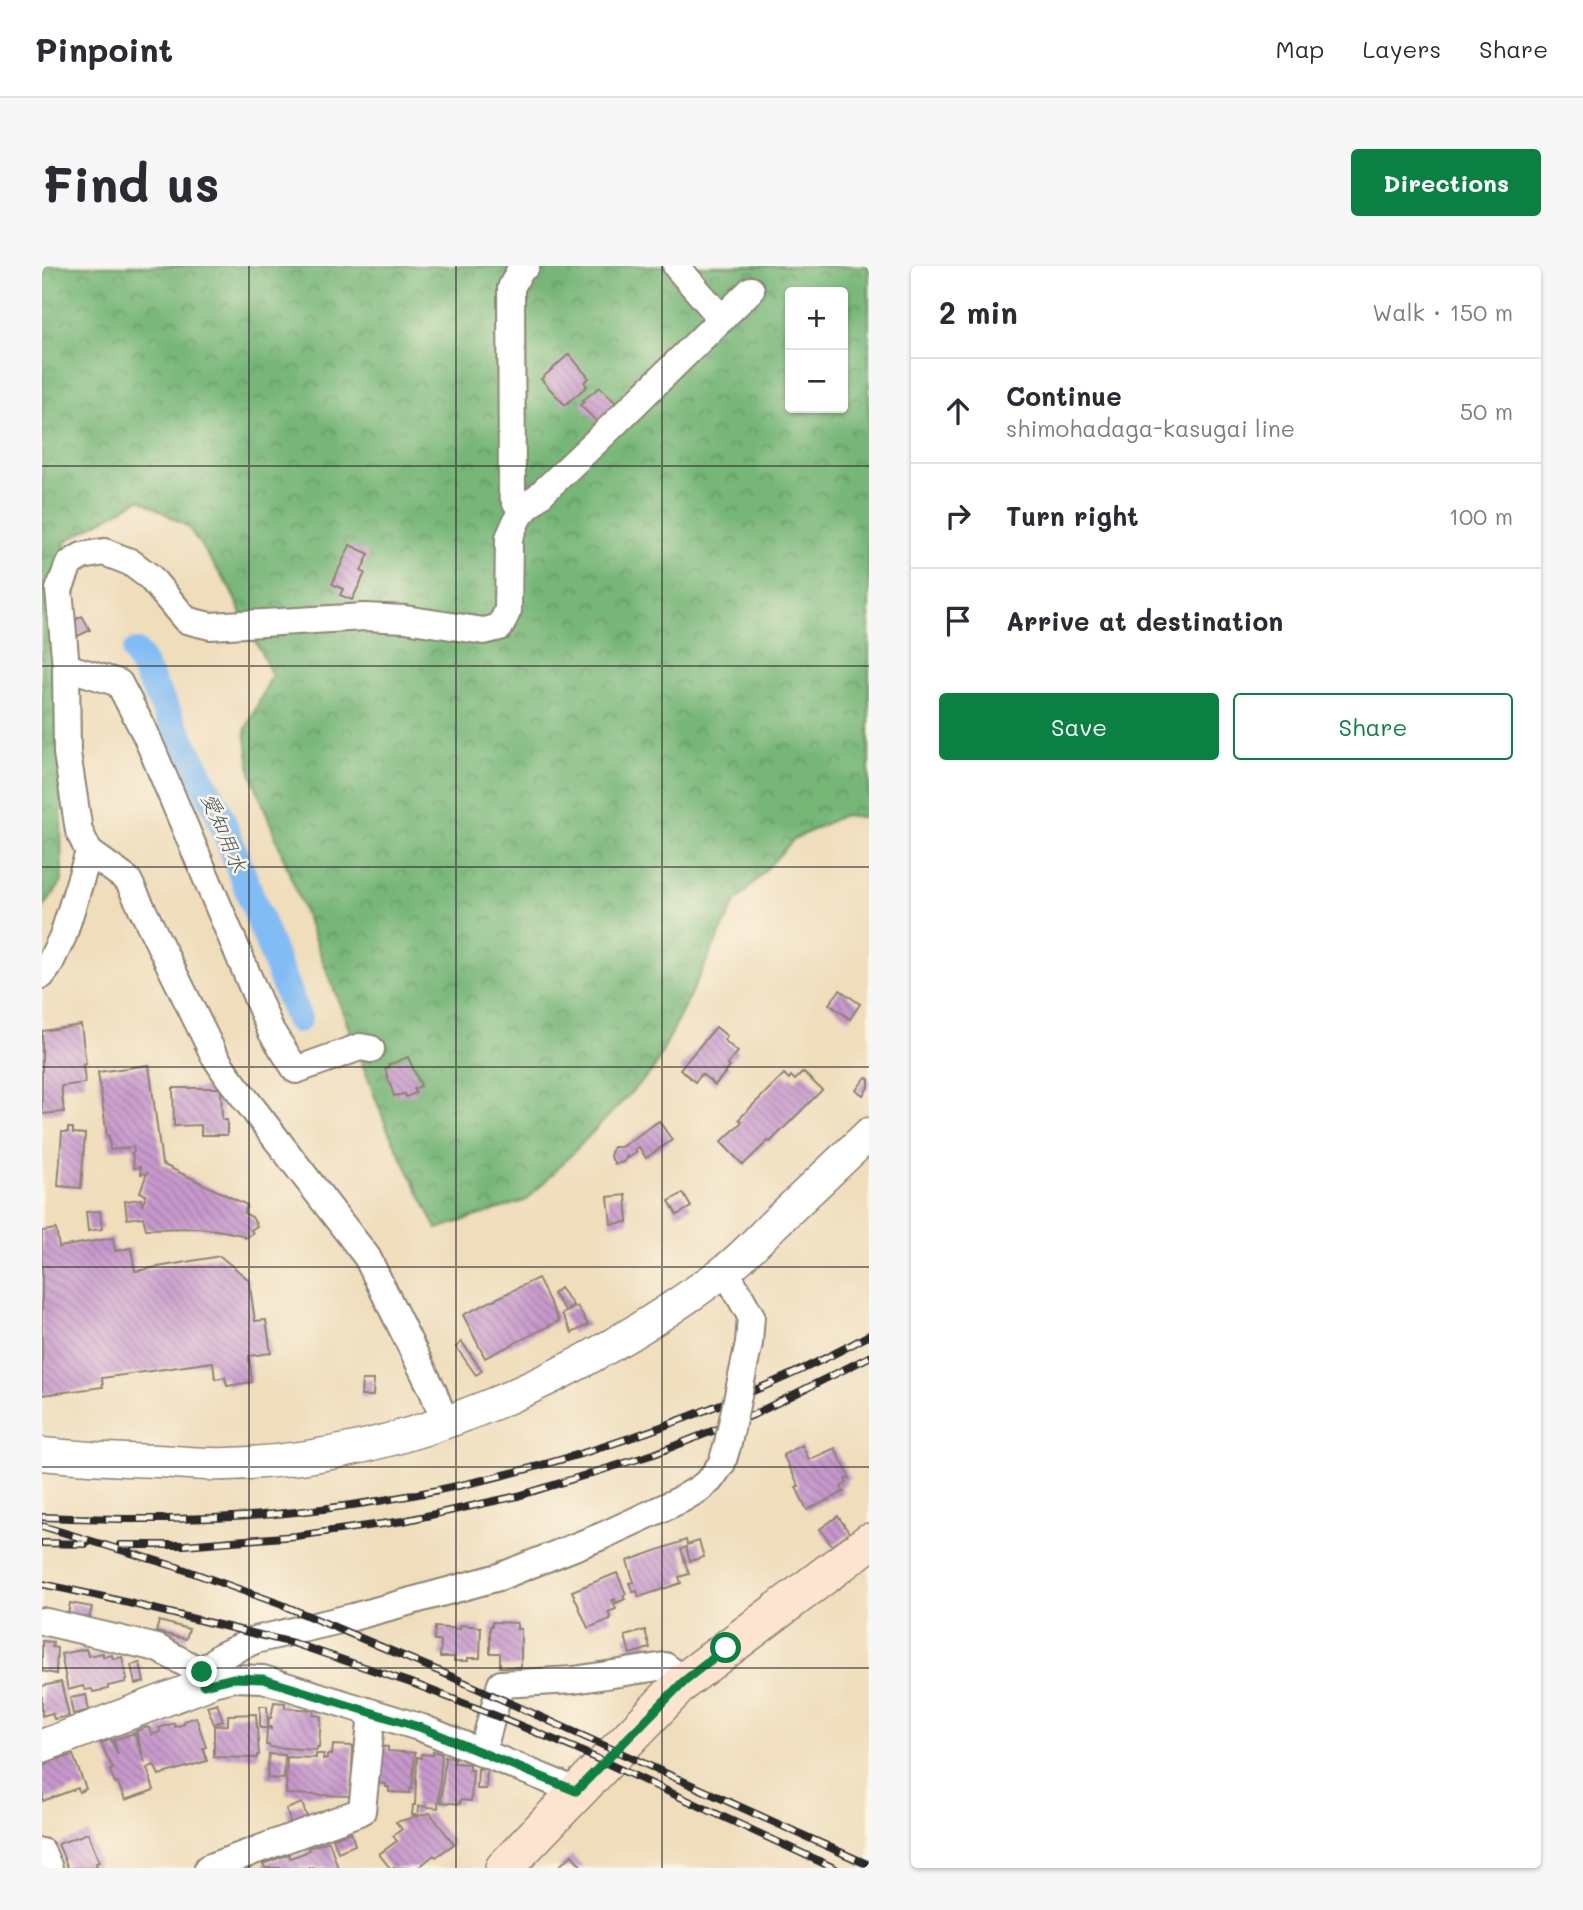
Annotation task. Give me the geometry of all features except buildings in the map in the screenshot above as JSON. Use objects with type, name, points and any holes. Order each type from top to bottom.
[{"type":"main road","points":[[504,1868],[684,1681],[869,1542]]},
{"type":"street","points":[[524,511],[515,501],[512,491],[510,288],[520,270],[526,266]]},
{"type":"street","points":[[676,266],[722,319]]},
{"type":"street","points":[[445,1423],[433,1391],[368,1257],[227,1075],[214,1055],[128,880],[89,852],[79,831],[67,753],[66,667],[59,590],[69,564],[82,556],[104,552],[130,562],[150,577],[186,620],[210,626],[365,617],[484,631],[500,627],[508,610],[509,538],[519,515],[751,290]]},
{"type":"street","points":[[66,667],[119,684],[146,736],[271,1031],[296,1070],[360,1047],[371,1049]]},
{"type":"street","points":[[42,975],[63,936],[89,852]]},
{"type":"street","points":[[42,1454],[75,1458],[226,1464],[289,1459],[351,1449],[445,1423],[526,1390],[603,1351],[665,1312],[725,1270],[869,1134]]},
{"type":"street","points":[[203,1678],[221,1656],[255,1640],[353,1617],[499,1577],[602,1536],[699,1489],[710,1480],[722,1463],[749,1343],[751,1316],[725,1270]]},
{"type":"street","points":[[42,1621],[157,1648],[203,1678]]},
{"type":"street","points":[[482,1753],[501,1684],[575,1680],[665,1666],[684,1681]]},
{"type":"street","points":[[42,1746],[203,1678],[263,1679],[422,1728],[576,1791]]},
{"type":"street","points":[[208,1868],[362,1811],[372,1713]]},
{"type":"street","points":[[42,1853],[49,1868]]},
{"type":"green space","points":[[42,266],[869,266],[869,818],[843,815],[794,839],[735,903],[654,1069],[527,1200],[437,1229],[387,1128],[251,773],[245,731],[272,675],[229,587],[188,527],[140,499],[68,540],[52,573],[62,882],[42,910]]},
{"type":"waterway","name":"愛知用水","points":[[136,653],[216,806],[298,1019]]},
{"type":"railway","points":[[42,1517],[169,1519],[264,1515],[402,1497],[455,1486],[559,1460],[661,1427],[771,1383],[869,1335]]},
{"type":"railway","points":[[120,1545],[184,1545],[296,1536],[403,1521],[518,1496],[654,1454],[753,1415],[869,1357]]},
{"type":"railway","points":[[42,1526],[177,1567],[280,1604],[441,1672],[869,1865]]},
{"type":"railway","points":[[42,1543],[85,1544]]},
{"type":"railway","points":[[42,1584],[293,1643],[417,1685],[576,1749],[834,1868]]},
{"type":"route","points":[[202,1672],[204,1685],[233,1678],[263,1679],[422,1728],[576,1791],[684,1681],[726,1648]]}]
